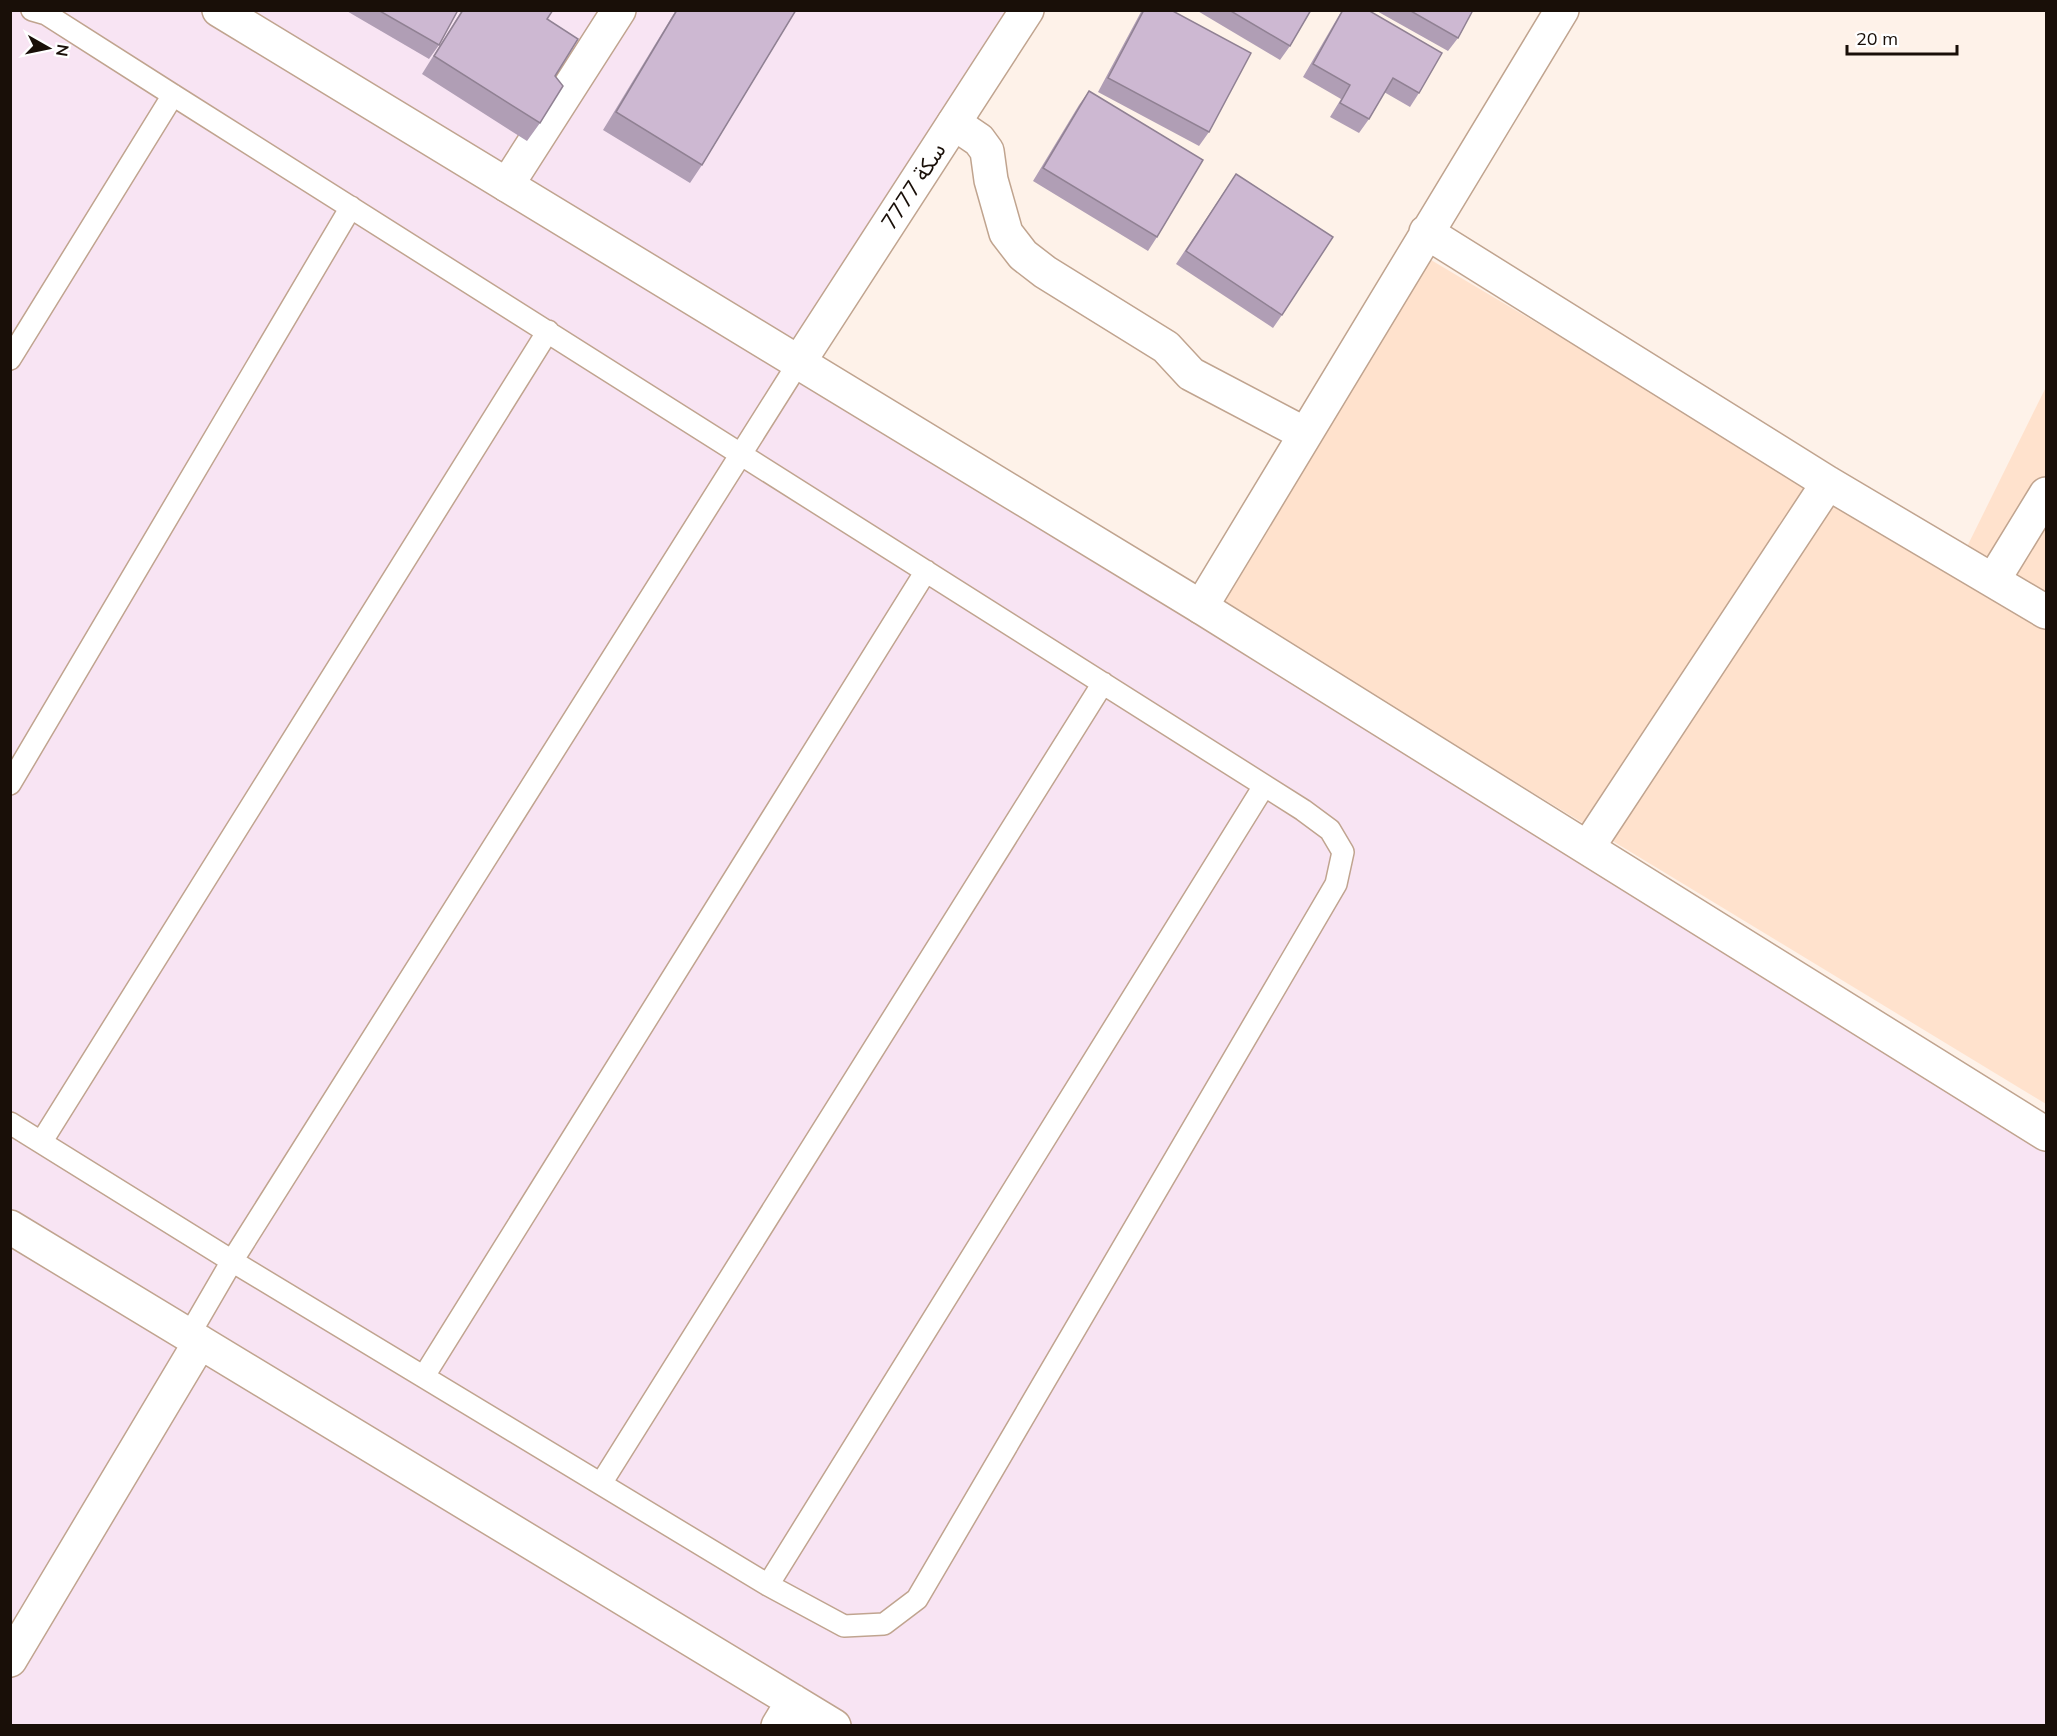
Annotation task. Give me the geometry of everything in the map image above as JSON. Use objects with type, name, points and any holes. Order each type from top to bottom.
[{"type":"street","points":[[219,10],[1201,607],[2046,1134]]},
{"type":"street","points":[[507,185],[619,10]]},
{"type":"street","name":"سكة 7777","points":[[799,362],[1027,10]]},
{"type":"street","points":[[1201,607],[1562,10]]},
{"type":"street","points":[[954,123],[979,140],[987,152],[1006,233],[1023,255],[1045,272],[1166,346],[1191,374],[1305,434]]},
{"type":"street","points":[[1426,232],[1828,483],[1994,579],[2046,612]]},
{"type":"street","points":[[1588,847],[1828,483]]},
{"type":"street","points":[[1994,579],[2046,494]]},
{"type":"street","points":[[10,1227],[194,1339],[785,1713],[834,1725]]},
{"type":"street","points":[[10,1660],[194,1339]]},
{"type":"lane","points":[[10,1123],[232,1261],[602,1482],[768,1585],[844,1626],[884,1624],[917,1599],[1336,884],[1343,852],[1330,830],[1264,786],[46,14],[32,10]]},
{"type":"lane","points":[[10,359],[173,95]]},
{"type":"lane","points":[[10,784],[351,207]]},
{"type":"lane","points":[[42,1141],[548,331]]},
{"type":"lane","points":[[194,1339],[232,1261],[799,362]]},
{"type":"lane","points":[[424,1376],[926,571]]},
{"type":"lane","points":[[602,1482],[1103,683]]},
{"type":"lane","points":[[768,1585],[1264,786]]},
{"type":"shaded area","points":[[11,11],[1027,11],[799,361],[2046,1137],[2046,1725],[11,1726]]},
{"type":"shaded area","points":[[1431,260],[1955,571],[2046,387],[2046,1104],[1219,602]]},
{"type":"building","points":[[378,10],[458,10],[439,45]]},
{"type":"building","points":[[463,10],[553,10],[547,19],[578,39],[555,76],[563,86],[540,123],[434,56]]},
{"type":"building","points":[[677,10],[796,10],[702,165],[616,112]]},
{"type":"building","points":[[1144,10],[1171,10],[1251,53],[1209,132],[1108,78]]},
{"type":"building","points":[[1229,10],[1311,10],[1290,46]]},
{"type":"building","points":[[1343,10],[1368,10],[1442,53],[1419,93],[1393,78],[1369,119],[1340,103],[1350,85],[1313,64]]},
{"type":"building","points":[[1409,10],[1473,10],[1458,38]]},
{"type":"building","points":[[1089,91],[1203,160],[1157,237],[1043,168]]},
{"type":"building","points":[[1236,174],[1333,237],[1282,315],[1186,251]]}]
